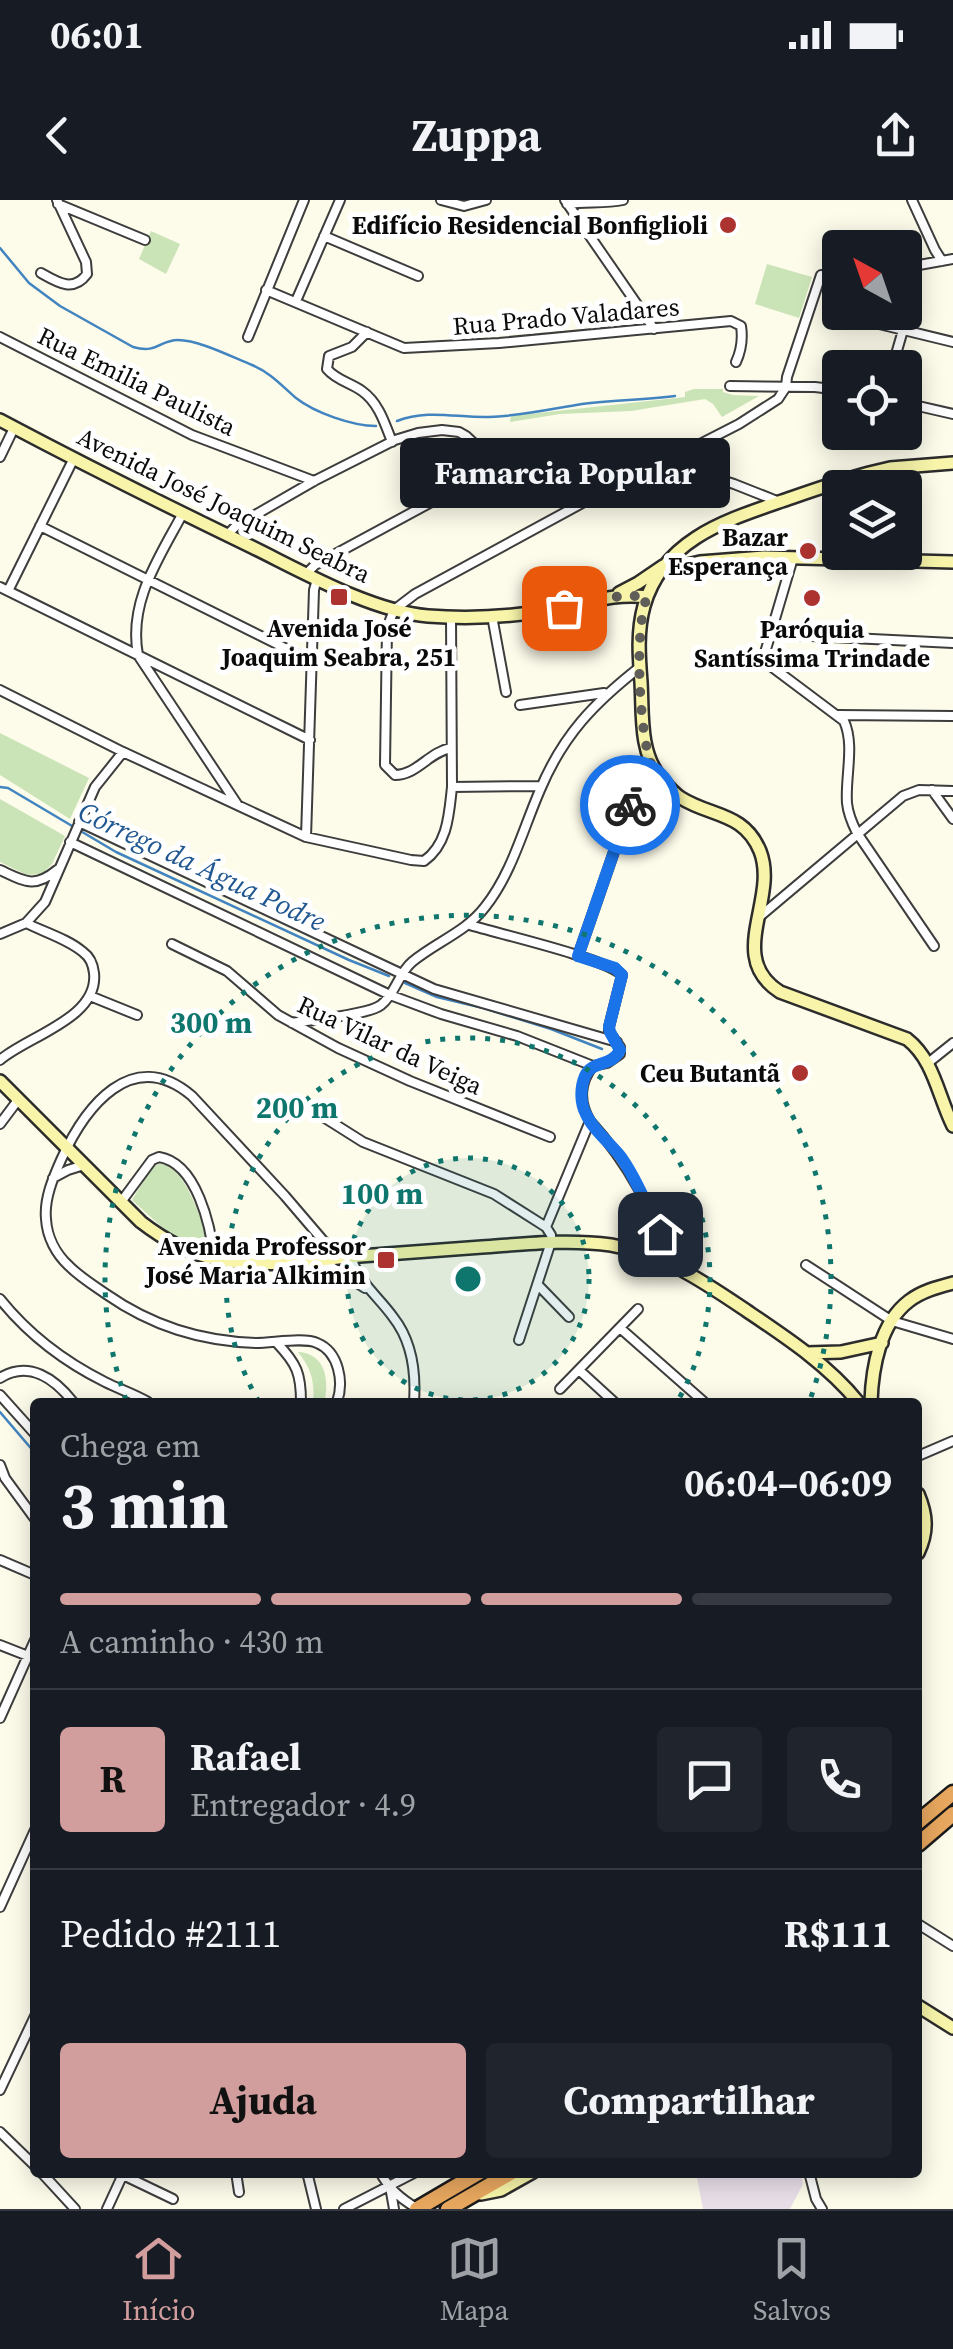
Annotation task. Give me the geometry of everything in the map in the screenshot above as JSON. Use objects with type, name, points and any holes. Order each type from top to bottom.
[{"type":"highway","points":[[922,1818],[951,1793]]},
{"type":"highway","points":[[922,1840],[953,1814]]},
{"type":"highway","points":[[417,2209],[470,2178]]},
{"type":"highway","points":[[448,2209],[502,2178]]},
{"type":"main road","name":"Avenida José Joaquim Seabra","points":[[0,420],[226,535],[394,610],[451,617],[492,616],[555,610],[611,596],[647,597]]},
{"type":"main road","points":[[953,464],[869,472],[724,521],[685,546],[665,566],[647,597],[639,636],[645,742],[651,764],[680,797],[745,828],[762,861],[764,890],[754,960],[764,978],[780,992],[907,1039],[928,1064],[953,1126]]},
{"type":"main road","points":[[685,546],[716,559]]},
{"type":"main road","points":[[685,546],[700,562]]},
{"type":"main road","points":[[665,566],[716,559],[953,562]]},
{"type":"main road","name":"Avenida José Joaquim Seabra","points":[[611,596],[665,566]]},
{"type":"main road","points":[[0,1082],[158,1235],[193,1252],[214,1259],[259,1263],[551,1242],[614,1246],[673,1264],[757,1325],[806,1353],[833,1373],[855,1398]]},
{"type":"main road","points":[[870,1398],[874,1369],[892,1320],[910,1300],[953,1283]]},
{"type":"main road","points":[[806,1353],[882,1343]]},
{"type":"main road","points":[[822,1365],[831,1352]]},
{"type":"main road","points":[[922,1505],[926,1522],[922,1544]]},
{"type":"main road","points":[[934,1830],[953,1826]]},
{"type":"main road","points":[[922,2009],[953,2028]]},
{"type":"main road","points":[[472,2196],[501,2190],[523,2178]]},
{"type":"street","points":[[248,337],[304,200]]},
{"type":"street","points":[[296,302],[340,200]]},
{"type":"street","points":[[441,200],[464,206],[486,200]]},
{"type":"street","points":[[566,202],[606,204],[623,200]]},
{"type":"street","points":[[912,200],[942,261]]},
{"type":"street","points":[[57,202],[145,240]]},
{"type":"street","points":[[40,273],[65,285],[80,282],[86,274],[86,262],[57,202]]},
{"type":"street","points":[[566,202],[654,329]]},
{"type":"street","points":[[324,236],[418,276]]},
{"type":"street","points":[[922,264],[953,259]]},
{"type":"street","points":[[451,748],[435,753],[406,774],[395,775],[385,765],[387,628],[394,610],[416,594],[774,402],[786,386],[820,275]]},
{"type":"street","points":[[266,290],[368,332],[352,347],[329,356],[327,369],[371,399],[392,442]]},
{"type":"street","name":"Rua Prado Valadares","points":[[368,332],[404,348],[731,321],[741,326],[742,332],[736,362]]},
{"type":"street","points":[[897,350],[903,330],[953,342]]},
{"type":"street","name":"Rua Emilia Paulista","points":[[0,336],[192,434],[314,481]]},
{"type":"street","points":[[730,386],[822,389]]},
{"type":"street","points":[[922,407],[953,414]]},
{"type":"street","points":[[0,457],[14,428]]},
{"type":"street","points":[[226,535],[314,481],[392,442],[432,431],[459,432],[498,466]]},
{"type":"street","points":[[74,458],[4,589],[310,740]]},
{"type":"street","points":[[306,837],[315,565],[498,466],[654,464],[696,471],[780,502]]},
{"type":"street","points":[[183,513],[148,580],[137,614],[138,655],[240,808]]},
{"type":"street","points":[[40,526],[311,661]]},
{"type":"street","points":[[793,558],[764,656],[767,665],[844,722],[848,734],[849,817],[934,946]]},
{"type":"street","points":[[492,616],[506,692]]},
{"type":"street","points":[[0,690],[306,837],[424,861],[438,848],[446,830],[452,787],[451,617]]},
{"type":"street","points":[[770,634],[953,643]]},
{"type":"street","points":[[292,1023],[368,1011],[382,1004],[401,972],[422,954],[470,926],[507,874],[541,786],[578,724],[607,692],[640,667]]},
{"type":"street","points":[[520,705],[607,692]]},
{"type":"street","points":[[838,716],[953,716]]},
{"type":"street","points":[[0,934],[26,923],[38,912],[51,891],[98,780],[123,752]]},
{"type":"street","points":[[578,956],[633,797],[651,764]]},
{"type":"street","points":[[452,787],[541,786]]},
{"type":"street","points":[[757,919],[903,796],[919,790],[953,791]]},
{"type":"street","points":[[932,790],[953,818]]},
{"type":"street","points":[[78,824],[422,984],[617,1042]]},
{"type":"street","points":[[71,840],[390,994],[440,1014],[517,1036],[593,1066],[617,1058],[620,1050],[609,1027],[622,979],[620,972],[470,926]]},
{"type":"street","points":[[0,870],[29,883],[42,882],[60,867]]},
{"type":"street","points":[[0,1060],[80,1010],[90,996],[94,977],[86,954],[26,923]]},
{"type":"street","name":"Rua Vilar da Veiga","points":[[172,944],[226,971],[266,1006],[338,1048],[550,1137]]},
{"type":"street","points":[[90,996],[137,1016]]},
{"type":"street","points":[[928,1064],[953,1043]]},
{"type":"street","points":[[593,1066],[586,1075],[582,1094],[584,1109],[633,1176],[673,1264]]},
{"type":"street","points":[[337,1398],[340,1379],[333,1358],[320,1343],[233,1342],[178,1332],[141,1317],[88,1282],[62,1259],[48,1231],[46,1210],[54,1178],[67,1148],[94,1106],[113,1087],[134,1078],[169,1081],[180,1086],[214,1118],[355,1268],[368,1290],[394,1317],[412,1360],[414,1398]]},
{"type":"street","points":[[0,1124],[18,1100]]},
{"type":"street","points":[[324,1118],[364,1142],[494,1194],[546,1227],[551,1242],[519,1340]]},
{"type":"street","points":[[546,1227],[590,1121]]},
{"type":"street","points":[[121,1202],[152,1160],[159,1157],[172,1161],[186,1176],[202,1205],[214,1259]]},
{"type":"street","points":[[54,1178],[84,1165]]},
{"type":"street","points":[[322,1261],[368,1290]]},
{"type":"street","points":[[806,1265],[892,1320],[953,1339]]},
{"type":"street","points":[[538,1285],[569,1317]]},
{"type":"street","points":[[0,1300],[55,1351],[139,1398]]},
{"type":"street","points":[[560,1389],[638,1310]]},
{"type":"street","points":[[620,1328],[697,1398]]},
{"type":"street","points":[[277,1344],[296,1366],[301,1398]]},
{"type":"street","points":[[0,1378],[20,1370],[41,1374],[62,1387],[71,1398]]},
{"type":"street","points":[[578,1370],[610,1398]]},
{"type":"street","points":[[0,1395],[30,1428]]},
{"type":"street","points":[[922,1454],[953,1441]]},
{"type":"street","points":[[0,1465],[2,1476],[30,1512]]},
{"type":"street","points":[[0,1560],[30,1572]]},
{"type":"street","points":[[0,1645],[28,1656]]},
{"type":"street","points":[[0,1718],[30,1651]]},
{"type":"street","points":[[0,1907],[30,1841]]},
{"type":"street","points":[[922,1927],[953,1946]]},
{"type":"street","points":[[0,2090],[30,2027]]},
{"type":"street","points":[[0,2132],[30,2161]]},
{"type":"street","points":[[47,2178],[75,2209]]},
{"type":"street","points":[[107,2209],[121,2178]]},
{"type":"street","points":[[131,2178],[173,2199]]},
{"type":"street","points":[[237,2178],[240,2192]]},
{"type":"street","points":[[308,2178],[316,2209]]},
{"type":"street","points":[[384,2178],[394,2199],[394,2209]]},
{"type":"street","points":[[344,2209],[406,2178]]},
{"type":"street","points":[[810,2178],[822,2209]]},
{"type":"street","points":[[390,2188],[417,2209]]},
{"type":"shaded area","points":[[697,2178],[802,2178],[803,2184],[790,2209],[703,2209]]},
{"type":"green space","points":[[151,231],[180,244],[166,274],[139,259]]},
{"type":"green space","points":[[767,264],[812,277],[799,318],[755,304]]},
{"type":"green space","points":[[723,389],[733,395],[759,396],[722,417],[705,399],[631,411],[560,414],[510,422],[511,416],[685,397],[685,392]]},
{"type":"green space","points":[[0,733],[89,778],[70,819],[0,775]]},
{"type":"green space","points":[[0,799],[65,836],[52,864],[42,874],[27,875],[0,862]]},
{"type":"green space","points":[[159,1164],[174,1170],[188,1190],[200,1216],[207,1249],[165,1230],[132,1200],[152,1167]]},
{"type":"green space","points":[[298,1352],[320,1362],[326,1377],[324,1398],[313,1398],[306,1364]]},
{"type":"waterway","points":[[0,248],[29,283],[60,306],[133,347],[148,349],[178,340],[205,346],[265,372],[313,409],[376,426]]},
{"type":"waterway","points":[[397,421],[431,415],[524,414],[675,396]]},
{"type":"waterway","name":"Córrego da Água Podre","points":[[0,787],[8,788],[116,852],[389,976]]},
{"type":"waterway","name":"Córrego da Água Podre","points":[[405,983],[437,997],[551,1029],[602,1049]]},
{"type":"waterway","points":[[0,1412],[30,1447]]},
{"type":"way so far","points":[[564,608],[611,596],[647,597],[639,636],[645,742],[651,764],[630,805]]},
{"type":"place","name":"Edifício Residencial Bonfiglioli","points":[[728,225]]},
{"type":"place","name":"Bazar Esperança","points":[[808,551]]},
{"type":"place","name":"Avenida José Joaquim Seabra, 251","points":[[339,597]]},
{"type":"place","name":"Paróquia Santíssima Trindade","points":[[812,598]]},
{"type":"place","name":"Famarcia Popular","points":[[564,608]]},
{"type":"place","name":"Ceu Butantã","points":[[800,1073]]},
{"type":"place","name":"Avenida Professor José Maria Alkimin","points":[[386,1260]]},
{"type":"route","points":[[630,805],[578,956],[615,968],[622,975],[609,1020],[610,1032],[620,1050],[613,1061],[588,1071],[582,1102],[586,1116],[633,1176],[660,1234]]}]
